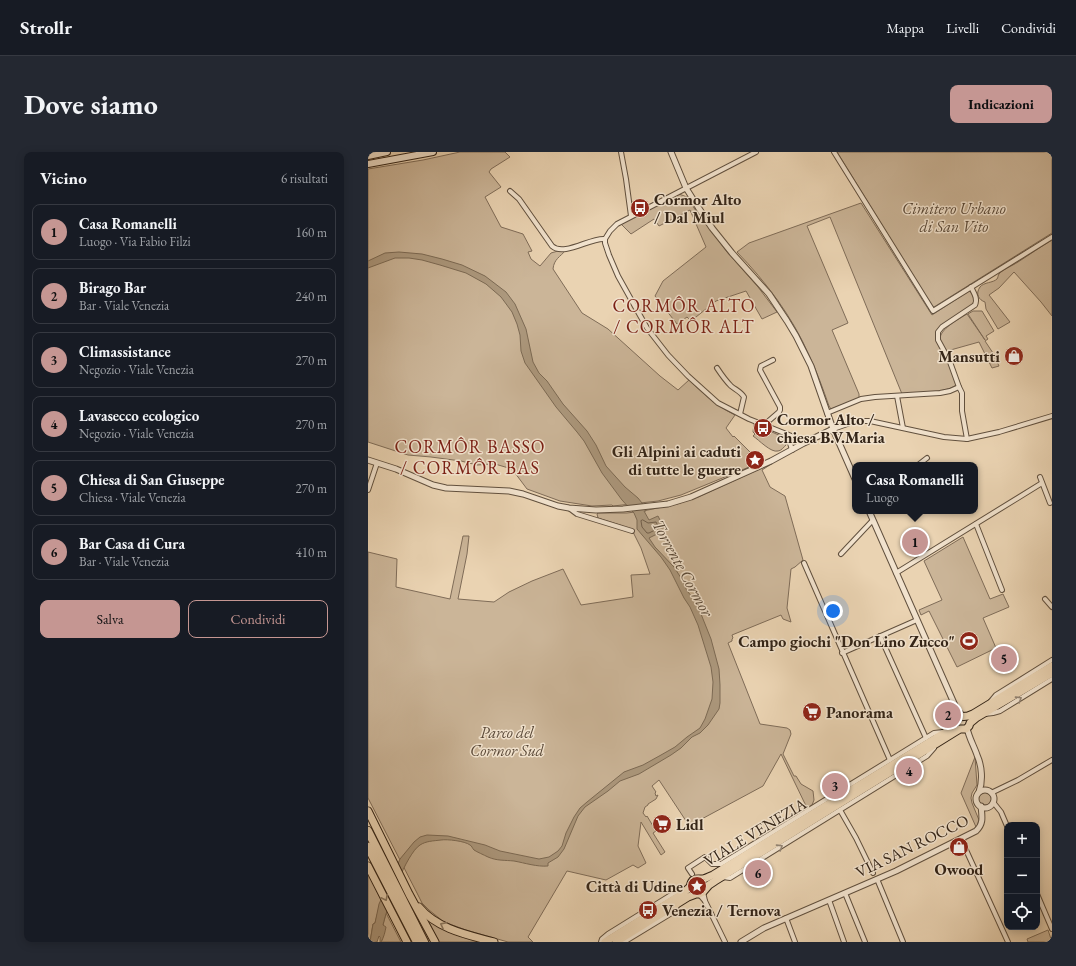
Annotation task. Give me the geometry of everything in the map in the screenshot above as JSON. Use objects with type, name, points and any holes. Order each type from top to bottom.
[{"type":"highway","points":[[368,831],[402,913],[417,942]]},
{"type":"highway","points":[[368,847],[380,863],[405,904],[424,942]]},
{"type":"main road","points":[[368,156],[387,152]]},
{"type":"main road","points":[[368,164],[433,152]]},
{"type":"main road","name":"VIALE VENEZIA","points":[[985,710],[1052,666]]},
{"type":"main road","name":"VIALE VENEZIA","points":[[616,942],[678,903],[701,892],[711,883],[939,742],[963,723],[969,716],[985,710],[1052,672]]},
{"type":"main road","name":"VIALE VENEZIA","points":[[605,942],[693,882],[717,872],[944,732],[963,723]]},
{"type":"main road","points":[[368,811],[409,894],[435,942]]},
{"type":"main road","points":[[368,866],[406,942]]},
{"type":"main road","name":"VIALE VENEZIA","points":[[693,882],[691,890],[701,892]]},
{"type":"main road","name":"VIALE VENEZIA","points":[[693,882],[706,883],[701,892]]},
{"type":"main road","points":[[409,894],[423,912],[433,920],[459,932],[494,942]]},
{"type":"street","points":[[621,152],[631,216]]},
{"type":"street","points":[[671,152],[686,188],[712,228],[732,253],[769,294],[796,336],[811,366],[833,429],[852,472]]},
{"type":"street","points":[[756,152],[617,224],[606,235],[605,243],[618,276],[647,328],[668,355],[688,376],[718,403],[764,425],[794,437],[804,443]]},
{"type":"street","points":[[834,152],[933,311],[1052,237]]},
{"type":"street","points":[[510,191],[519,199],[552,246],[556,249],[562,250],[582,245],[596,239],[605,239]]},
{"type":"street","points":[[967,439],[962,410],[962,393],[950,362],[939,343],[938,335],[942,327],[975,305],[976,297],[971,287]]},
{"type":"street","points":[[764,425],[780,410],[780,407],[760,370],[761,366],[774,360]]},
{"type":"street","points":[[717,368],[733,388],[744,397],[740,414]]},
{"type":"street","points":[[827,413],[861,399],[940,393],[959,387]]},
{"type":"street","points":[[897,396],[903,428]]},
{"type":"street","points":[[368,460],[396,469],[433,485],[446,488],[509,492],[524,494],[558,506],[569,508],[612,510],[678,502],[771,461],[833,429],[863,420],[944,437],[967,439],[999,432],[1052,416]]},
{"type":"street","points":[[785,434],[790,440],[792,450]]},
{"type":"street","points":[[922,462],[927,458]]},
{"type":"street","points":[[368,490],[377,463]]},
{"type":"street","points":[[1040,477],[1050,503]]},
{"type":"street","points":[[896,573],[1042,483]]},
{"type":"street","points":[[569,508],[577,514],[632,530]]},
{"type":"street","points":[[870,514],[978,757],[982,782],[976,800],[978,804],[997,808],[1001,812],[1005,822]]},
{"type":"street","points":[[841,554],[873,520]]},
{"type":"street","points":[[976,524],[1002,590]]},
{"type":"street","points":[[804,563],[890,760]]},
{"type":"street","points":[[1045,599],[1052,606]]},
{"type":"street","points":[[842,652],[917,620]]},
{"type":"street","points":[[880,636],[926,738]]},
{"type":"street","name":"VIALE VENEZIA","points":[[1052,660],[996,695],[985,710],[993,713],[1000,711],[1052,679]]},
{"type":"street","name":"VIALE VENEZIA","points":[[601,942],[602,939],[608,934],[693,882],[688,868],[705,857],[712,864],[721,864],[934,733],[944,732]]},
{"type":"street","name":"VIALE VENEZIA","points":[[722,877],[730,878],[927,756],[939,742]]},
{"type":"street","points":[[979,792],[983,790],[992,792],[1052,760]]},
{"type":"street","points":[[982,782],[992,792]]},
{"type":"street","points":[[987,805],[992,792]]},
{"type":"street","name":"VIA SAN ROCCO","points":[[741,942],[764,928],[902,868],[976,831],[980,827],[982,816],[987,805]]},
{"type":"street","points":[[840,810],[856,838],[872,873]]},
{"type":"street","points":[[960,839],[1008,942]]},
{"type":"street","points":[[877,879],[903,942]]},
{"type":"street","points":[[701,892],[725,942]]},
{"type":"street","name":"VIA SAN ROCCO","points":[[845,893],[865,942]]},
{"type":"street","points":[[829,900],[844,942]]},
{"type":"street","points":[[1040,901],[1052,929]]},
{"type":"street","name":"VIALE VENEZIA","points":[[624,942],[675,911],[678,903]]},
{"type":"street","points":[[786,918],[795,942]]},
{"type":"green space","points":[[460,152],[505,152],[510,157],[491,169],[489,172],[501,187],[485,197],[501,227],[523,234],[532,251],[528,252],[531,259],[540,266],[551,253],[566,250],[556,260],[553,269],[582,313],[608,329],[660,376],[678,390],[689,380],[705,395],[735,415],[726,428],[733,437],[734,436],[751,453],[750,455],[755,463],[754,465],[681,495],[658,501],[613,506],[592,506],[560,501],[527,489],[512,469],[495,464],[477,465],[461,461],[408,455],[368,442],[368,169]]},
{"type":"green space","name":"Cimitero Urbano di San Vito","points":[[837,152],[1052,152],[1052,233],[934,307]]},
{"type":"green space","points":[[679,194],[687,197],[727,252],[758,287],[777,312],[762,319],[746,291],[716,301],[691,321],[687,317],[677,324],[655,296],[663,281],[706,247],[690,210],[659,226],[654,219],[631,234],[621,224]]},
{"type":"green space","points":[[861,203],[932,315],[969,291],[973,296],[974,302],[972,306],[937,331],[936,335],[938,343],[949,362],[956,384],[955,386],[944,390],[902,394],[830,217],[807,226],[848,323],[832,330],[859,394],[859,398],[831,409],[812,361],[795,327],[768,287],[737,252],[749,243]]},
{"type":"green space","points":[[1052,240],[1052,316],[1014,272],[999,288],[989,295],[1010,322],[998,329],[986,309],[985,302],[978,296],[980,287],[997,279],[999,274],[1003,271]]},
{"type":"green space","points":[[973,311],[982,311],[994,331],[986,336],[988,339],[985,341],[999,366],[992,368],[979,342],[947,351],[941,343],[941,336],[946,328],[967,314],[985,340],[968,314]]},
{"type":"green space","points":[[754,424],[783,437],[786,440],[786,445],[779,451],[772,450],[753,436],[755,434],[753,432]]},
{"type":"green space","name":"Parco del Cormor Sud","points":[[773,463],[762,470],[770,487],[785,496],[803,560],[791,569],[787,608],[791,622],[783,619],[781,615],[732,635],[732,641],[728,643],[760,724],[787,728],[790,730],[791,734],[783,754],[794,776],[796,776],[801,784],[813,791],[814,800],[812,805],[807,808],[781,754],[763,786],[698,821],[692,830],[659,780],[652,786],[656,792],[656,796],[658,795],[656,799],[645,807],[643,813],[646,817],[647,816],[656,831],[653,833],[665,852],[661,855],[641,822],[638,846],[646,863],[638,868],[633,865],[606,880],[567,871],[528,937],[533,942],[508,942],[444,922],[422,903],[368,798],[368,552],[397,559],[396,587],[450,599],[463,536],[469,536],[458,599],[494,602],[509,592],[532,581],[563,569],[581,605],[633,597],[631,575],[650,574],[641,548],[633,532],[623,526],[598,518],[598,513],[627,513],[677,504],[698,497]]},
{"type":"green space","points":[[963,537],[990,599],[1003,594],[1009,607],[983,618],[996,648],[957,667],[929,611],[921,615],[919,610],[942,600],[924,561]]},
{"type":"green space","points":[[975,757],[977,785],[971,798],[979,820],[976,827],[961,793]]},
{"type":"green space","points":[[982,791],[988,791],[992,795],[992,801],[988,805],[982,805],[978,801],[978,795]]},
{"type":"green space","points":[[368,873],[381,900],[375,923],[373,924],[370,942],[368,942]]},
{"type":"green space","points":[[386,913],[401,942],[381,942]]},
{"type":"green space","points":[[427,919],[441,928],[483,942],[439,942]]},
{"type":"green space","points":[[1048,930],[1052,942],[1028,942],[1027,939]]},
{"type":"water","points":[[399,252],[422,254],[462,265],[485,276],[506,292],[515,304],[526,329],[533,362],[539,373],[547,381],[563,404],[587,431],[596,445],[606,466],[642,503],[649,520],[658,516],[663,524],[665,530],[649,538],[655,547],[674,567],[683,581],[687,591],[696,601],[711,639],[719,669],[720,703],[719,709],[708,725],[700,733],[692,737],[681,748],[639,774],[620,781],[585,807],[578,816],[564,849],[558,857],[548,863],[548,866],[491,858],[474,850],[471,846],[464,842],[444,840],[432,841],[420,845],[409,859],[393,894],[383,925],[386,927],[381,942],[379,936],[377,942],[370,942],[373,924],[375,923],[379,904],[400,859],[420,837],[427,835],[448,836],[485,845],[500,851],[539,859],[549,857],[558,851],[562,846],[566,833],[574,817],[580,808],[587,802],[624,772],[643,765],[675,747],[700,728],[712,699],[713,682],[711,667],[698,625],[670,570],[637,529],[637,520],[634,513],[622,500],[602,473],[584,441],[556,407],[525,363],[521,351],[520,335],[512,312],[501,297],[486,284],[466,273],[440,265],[422,260],[395,258],[368,268],[368,261],[385,253]]},
{"type":"place","name":"Cormor Alto / Dal Miul","points":[[640,208]]},
{"type":"place","name":"Mansutti","points":[[1014,356]]},
{"type":"place","name":"Cormor Alto / chiesa B.V.Maria","points":[[763,428]]},
{"type":"place","name":"Gli Alpini ai caduti di tutte le guerre","points":[[755,460]]},
{"type":"place","name":"Casa Romanelli","points":[[915,542]]},
{"type":"place","name":"Campo giochi \"Don Lino Zucco\"","points":[[969,641]]},
{"type":"place","name":"Chiesa di San Giuseppe","points":[[1004,659]]},
{"type":"place","name":"Panorama","points":[[812,712]]},
{"type":"place","name":"Birago Bar","points":[[948,715]]},
{"type":"place","name":"Lavasecco ecologico","points":[[909,771]]},
{"type":"place","name":"Climassistance","points":[[835,786]]},
{"type":"place","name":"Lidl","points":[[662,824]]},
{"type":"place","name":"Owood","points":[[959,847]]},
{"type":"place","name":"Bar Casa di Cura","points":[[758,873]]},
{"type":"place","name":"Città di Udine","points":[[697,886]]},
{"type":"place","name":"Venezia / Ternova","points":[[648,910]]},
{"type":"district","name":"CORMÔR ALTO / CORMÔR ALT","points":[[684,315]]},
{"type":"district","name":"CORMÔR BASSO / CORMÔR BAS","points":[[470,456]]},
{"type":"water label","name":"Torrente Cormor","points":[[683,568]]}]
